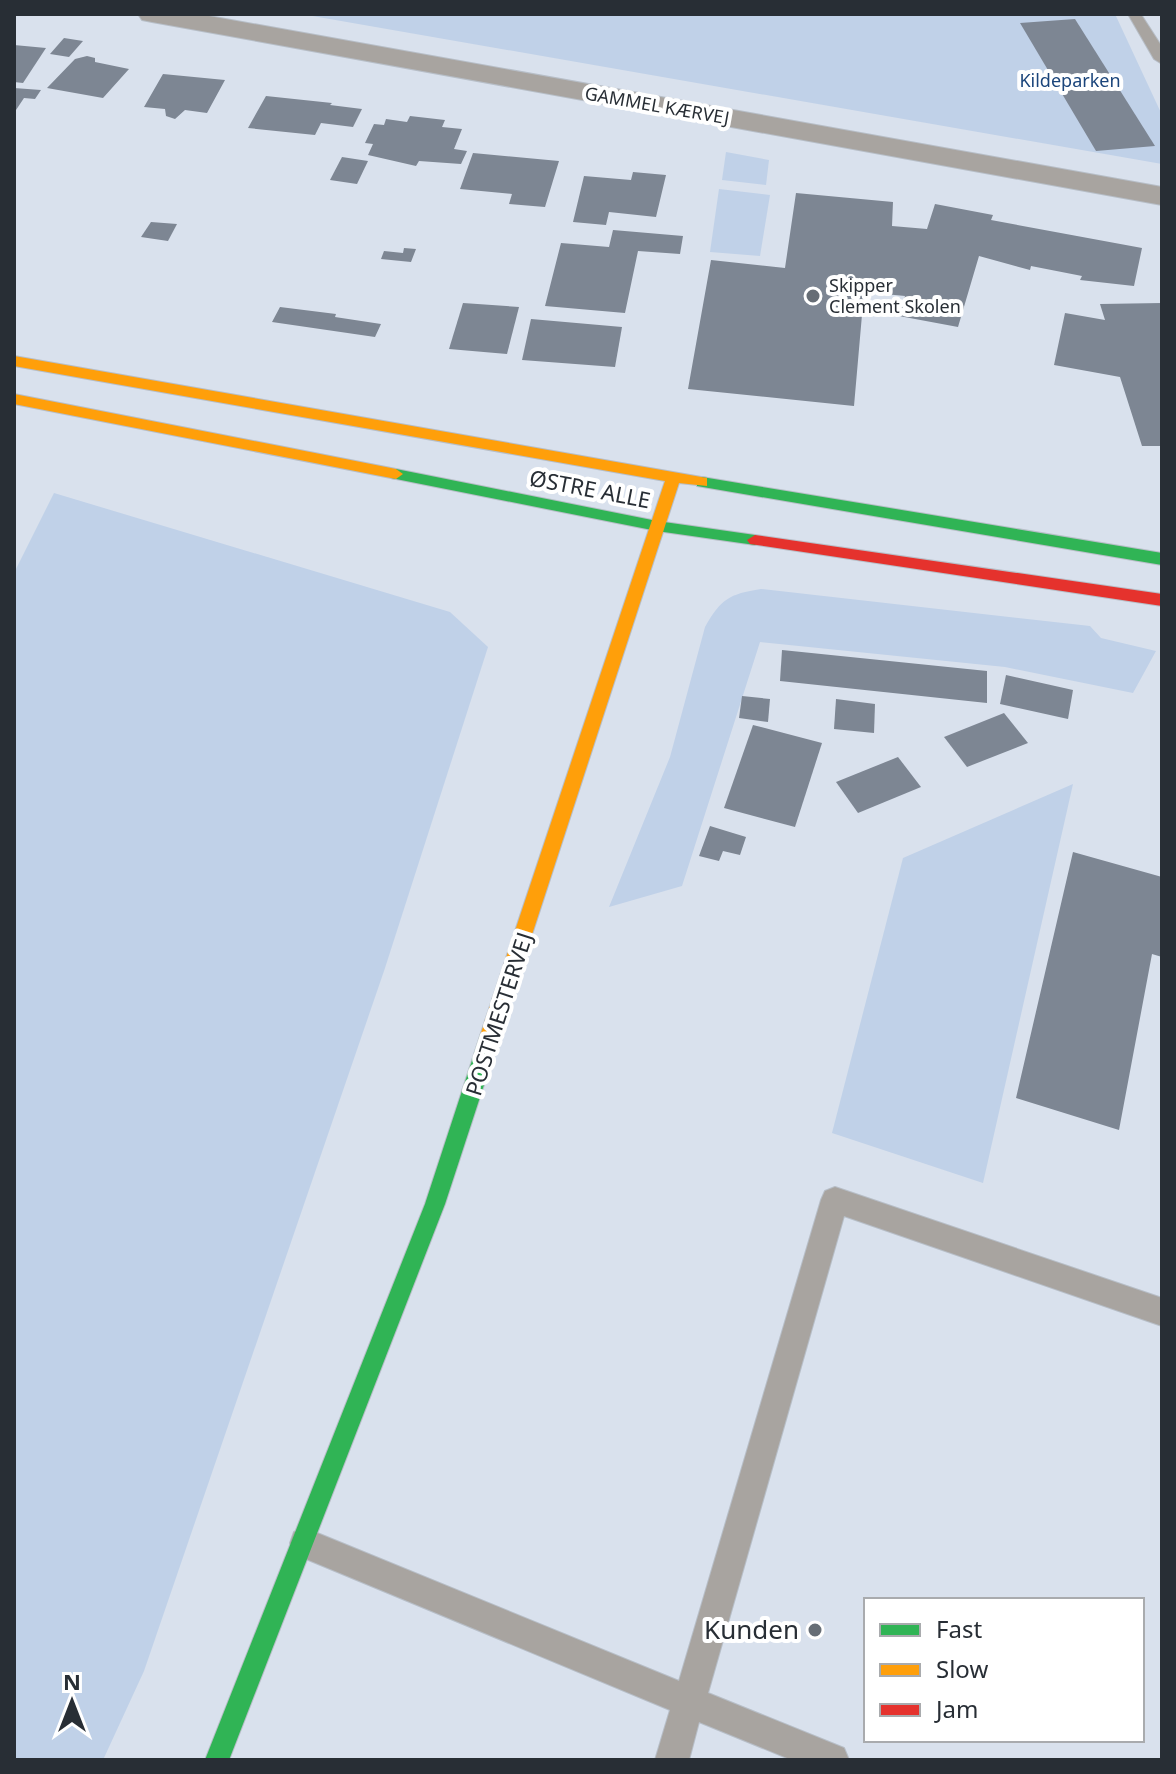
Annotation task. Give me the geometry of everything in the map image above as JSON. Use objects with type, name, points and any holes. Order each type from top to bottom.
[{"type":"street","name":"GAMMEL KÆRVEJ","points":[[152,14],[1162,196]]},
{"type":"street","name":"ØSTRE ALLE","points":[[14,361],[401,432],[1162,559]]},
{"type":"street","name":"ØSTRE ALLE","points":[[14,399],[657,526],[1105,589],[1162,600]]},
{"type":"street","name":"POSTMESTERVEJ","points":[[217,1760],[305,1543],[445,1174],[674,477]]},
{"type":"lane","points":[[1134,16],[1162,59]]},
{"type":"lane","points":[[672,1760],[835,1200],[1162,1312]]},
{"type":"lane","points":[[305,1543],[832,1760]]},
{"type":"green space","name":"Kildeparken","points":[[301,14],[1115,14],[1162,115],[1162,164]]},
{"type":"green space","points":[[726,152],[769,160],[766,185],[722,180]]},
{"type":"green space","points":[[719,189],[770,195],[760,256],[710,252]]},
{"type":"green space","points":[[54,493],[450,612],[488,647],[385,968],[144,1671],[103,1760],[14,1760],[14,573]]},
{"type":"green space","points":[[761,589],[1090,626],[1101,638],[1156,651],[1133,693],[1005,667],[760,642],[682,886],[609,907],[670,757],[705,627],[727,599]]},
{"type":"green space","points":[[1073,784],[983,1183],[832,1133],[903,858]]},
{"type":"building","points":[[1075,19],[1155,146],[1096,151],[1020,23]]},
{"type":"building","points":[[64,38],[83,41],[69,57],[50,54]]},
{"type":"building","points":[[14,45],[46,48],[23,83],[14,82]]},
{"type":"building","points":[[95,58],[95,62],[129,69],[103,98],[47,88],[75,59]]},
{"type":"building","points":[[163,74],[225,80],[207,113],[185,110],[175,119],[166,116],[165,109],[144,107]]},
{"type":"building","points":[[14,88],[41,90],[35,99],[24,98],[14,113]]},
{"type":"building","points":[[266,96],[362,109],[353,127],[321,123],[315,135],[248,128]]},
{"type":"building","points":[[410,116],[445,120],[442,127],[462,129],[454,149],[467,151],[461,164],[419,161],[416,166],[368,155],[373,144],[365,143],[374,124],[384,125],[386,119],[407,122]]},
{"type":"building","points":[[473,153],[559,161],[545,207],[509,204],[512,194],[460,189]]},
{"type":"building","points":[[342,157],[368,161],[357,184],[330,180]]},
{"type":"building","points":[[633,172],[666,175],[656,217],[609,212],[606,225],[573,222],[584,176],[631,180]]},
{"type":"building","points":[[796,193],[893,202],[892,226],[927,229],[935,204],[993,215],[991,220],[1142,248],[1134,286],[1080,280],[1082,276],[1031,266],[1030,270],[979,256],[958,327],[899,316],[905,296],[864,292],[854,406],[688,389],[711,260],[785,268]]},
{"type":"building","points":[[151,222],[177,224],[168,241],[141,237]]},
{"type":"building","points":[[613,230],[683,236],[680,254],[638,251],[625,313],[545,306],[561,243],[609,247]]},
{"type":"building","points":[[404,248],[416,249],[411,262],[381,259],[384,251],[403,253]]},
{"type":"building","points":[[463,303],[519,307],[507,354],[449,349]]},
{"type":"building","points":[[1162,303],[1162,446],[1142,446],[1120,377],[1054,365],[1065,313],[1105,320],[1100,304]]},
{"type":"building","points":[[280,307],[381,324],[375,337],[272,322]]},
{"type":"building","points":[[531,319],[622,327],[615,367],[522,360]]},
{"type":"building","points":[[782,650],[987,671],[987,703],[780,681]]},
{"type":"building","points":[[1006,675],[1073,690],[1068,719],[1000,704]]},
{"type":"building","points":[[742,696],[770,699],[768,722],[739,718]]},
{"type":"building","points":[[836,699],[875,704],[874,733],[834,729]]},
{"type":"building","points":[[1004,713],[1028,743],[967,767],[944,737]]},
{"type":"building","points":[[753,725],[822,743],[795,827],[724,808]]},
{"type":"building","points":[[898,757],[921,787],[858,813],[836,782]]},
{"type":"building","points":[[710,826],[746,837],[740,855],[723,851],[719,861],[699,856]]},
{"type":"building","points":[[1073,852],[1162,877],[1162,957],[1152,954],[1119,1130],[1016,1098]]},
{"type":"traffic: fast","points":[[396,474],[657,526],[755,540]]},
{"type":"traffic: fast","points":[[702,482],[1162,559]]},
{"type":"traffic: fast","points":[[217,1760],[435,1204],[490,1036]]},
{"type":"traffic: slow","points":[[14,361],[702,482]]},
{"type":"traffic: slow","points":[[14,399],[396,474]]},
{"type":"traffic: slow","points":[[490,1036],[674,477]]},
{"type":"traffic: jam","points":[[755,540],[1162,600]]},
{"type":"place","name":"Skipper Clement Skolen","points":[[813,296]]},
{"type":"place","name":"Kunden","points":[[815,1630]]}]
